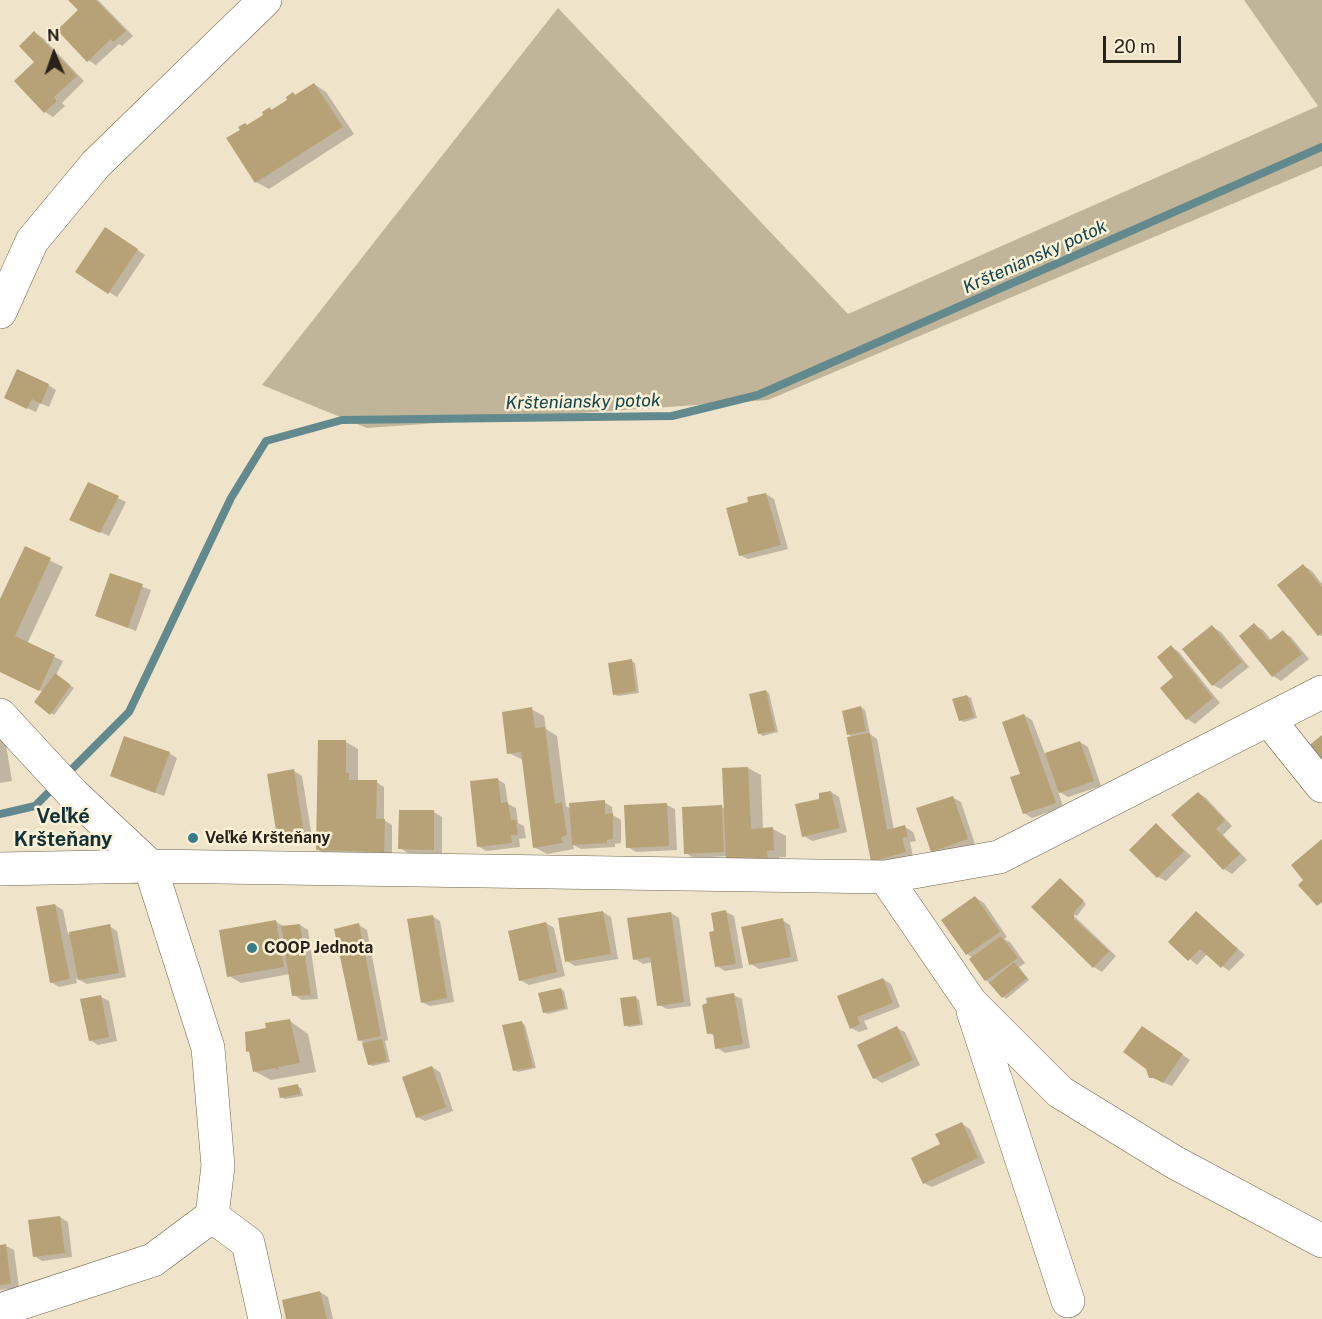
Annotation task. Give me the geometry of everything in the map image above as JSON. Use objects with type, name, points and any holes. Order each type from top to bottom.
[{"type":"street","points":[[0,312],[32,241],[96,164],[265,0]]},
{"type":"street","points":[[0,869],[150,866],[885,877],[999,857],[1322,692]]},
{"type":"street","points":[[0,716],[73,794],[150,866],[208,1048],[218,1166],[212,1216],[153,1260],[0,1310]]},
{"type":"street","points":[[1269,720],[1322,786]]},
{"type":"street","points":[[885,877],[970,1004],[1060,1092],[1174,1162],[1322,1241]]},
{"type":"street","points":[[970,1004],[1068,1300]]},
{"type":"street","points":[[212,1216],[248,1243],[265,1319]]},
{"type":"shaded area","points":[[1244,0],[1322,0],[1322,166],[768,400],[367,428],[262,385],[558,8],[848,314],[1318,106]]},
{"type":"building","points":[[68,0],[96,0],[126,31],[113,42],[111,39],[87,62],[57,30],[78,10]]},
{"type":"building","points":[[34,31],[77,76],[54,97],[57,101],[44,113],[14,81],[34,62],[19,46]]},
{"type":"building","points":[[314,83],[343,127],[255,183],[226,138],[240,130],[238,127],[245,123],[247,125],[263,115],[262,112],[270,107],[271,110],[287,100],[286,97],[293,92],[295,95]]},
{"type":"building","points":[[105,227],[138,249],[108,294],[75,272]]},
{"type":"building","points":[[17,369],[49,384],[41,404],[32,399],[27,409],[4,398]]},
{"type":"building","points":[[88,482],[119,496],[100,533],[69,520]]},
{"type":"building","points":[[766,493],[781,545],[739,556],[726,508],[748,502],[747,497]]},
{"type":"building","points":[[25,546],[51,558],[15,636],[55,655],[39,691],[0,672],[0,599]]},
{"type":"building","points":[[1303,564],[1322,587],[1322,633],[1318,636],[1277,585]]},
{"type":"building","points":[[110,573],[143,584],[128,628],[95,616]]},
{"type":"building","points":[[1254,623],[1269,641],[1283,630],[1302,654],[1272,677],[1239,636]]},
{"type":"building","points":[[1212,625],[1242,662],[1212,686],[1182,649]]},
{"type":"building","points":[[1171,645],[1213,698],[1186,720],[1160,688],[1173,677],[1157,657]]},
{"type":"building","points":[[632,659],[636,691],[613,695],[608,663]]},
{"type":"building","points":[[55,673],[71,685],[50,715],[34,702]]},
{"type":"building","points":[[766,690],[775,731],[758,734],[749,694]]},
{"type":"building","points":[[967,695],[974,717],[959,721],[952,699]]},
{"type":"building","points":[[861,706],[866,731],[847,735],[842,711]]},
{"type":"building","points":[[532,707],[535,728],[545,727],[555,804],[562,802],[567,835],[561,837],[563,843],[533,848],[521,752],[507,754],[502,712]]},
{"type":"building","points":[[1024,714],[1056,803],[1023,814],[1010,777],[1020,774],[1002,722]]},
{"type":"building","points":[[870,733],[887,830],[905,825],[908,837],[902,838],[906,852],[871,862],[847,737]]},
{"type":"building","points":[[1322,735],[1322,765],[1307,747]]},
{"type":"building","points":[[124,736],[170,752],[155,793],[110,776]]},
{"type":"building","points":[[318,740],[346,740],[346,773],[349,773],[349,780],[377,780],[376,819],[385,819],[384,852],[316,850]]},
{"type":"building","points":[[1080,741],[1094,781],[1059,793],[1045,753]]},
{"type":"building","points":[[748,767],[751,829],[773,827],[774,850],[767,851],[768,859],[726,861],[722,768]]},
{"type":"building","points":[[294,769],[304,833],[277,837],[267,774]]},
{"type":"building","points":[[498,778],[501,803],[508,802],[511,820],[516,820],[518,835],[511,835],[512,843],[477,847],[470,781]]},
{"type":"building","points":[[831,791],[840,828],[802,837],[795,804],[819,799],[819,793]]},
{"type":"building","points":[[1198,792],[1225,820],[1216,829],[1240,854],[1223,870],[1171,815]]},
{"type":"building","points":[[953,796],[968,839],[931,852],[916,808]]},
{"type":"building","points":[[605,800],[605,814],[613,813],[613,839],[607,840],[607,843],[572,845],[569,803]]},
{"type":"building","points":[[667,803],[669,846],[626,848],[624,805]]},
{"type":"building","points":[[722,805],[724,852],[684,854],[682,807]]},
{"type":"building","points":[[399,810],[434,810],[434,850],[398,849]]},
{"type":"building","points":[[1156,823],[1184,851],[1157,878],[1129,850]]},
{"type":"building","points":[[1322,839],[1322,902],[1317,906],[1298,885],[1303,880],[1291,865]]},
{"type":"building","points":[[1060,878],[1084,901],[1074,912],[1074,919],[1109,951],[1093,968],[1031,907]]},
{"type":"building","points":[[975,896],[1000,932],[966,955],[941,920]]},
{"type":"building","points":[[55,904],[70,979],[50,983],[36,907]]},
{"type":"building","points":[[726,910],[736,964],[715,967],[709,932],[714,931],[711,913]]},
{"type":"building","points":[[603,911],[611,954],[565,962],[558,918]]},
{"type":"building","points":[[1196,911],[1238,949],[1221,968],[1200,949],[1188,961],[1168,942]]},
{"type":"building","points":[[671,912],[684,1002],[657,1006],[650,957],[633,960],[627,918]]},
{"type":"building","points":[[433,915],[447,998],[421,1003],[407,919]]},
{"type":"building","points":[[783,918],[791,957],[749,965],[741,927]]},
{"type":"building","name":"COOP Jednota","points":[[276,920],[284,967],[227,977],[219,930]]},
{"type":"building","points":[[546,922],[557,972],[519,981],[508,931]]},
{"type":"building","points":[[359,923],[381,1036],[358,1041],[334,929]]},
{"type":"building","points":[[110,924],[119,973],[78,980],[69,932]]},
{"type":"building","points":[[300,924],[311,995],[292,996],[281,926]]},
{"type":"building","points":[[1001,936],[1018,958],[985,981],[969,959]]},
{"type":"building","points":[[1014,962],[1027,978],[1002,998],[989,983]]},
{"type":"building","points":[[883,978],[893,1003],[857,1017],[860,1024],[850,1029],[837,996]]},
{"type":"building","points":[[561,988],[565,1008],[543,1013],[538,993]]},
{"type":"building","points":[[734,993],[743,1044],[715,1049],[713,1033],[707,1034],[702,1005],[707,1003],[706,998]]},
{"type":"building","points":[[101,995],[109,1037],[89,1041],[80,999]]},
{"type":"building","points":[[636,996],[640,1024],[624,1026],[620,998]]},
{"type":"building","points":[[290,1019],[300,1063],[278,1067],[279,1070],[275,1068],[253,1072],[249,1051],[246,1052],[245,1032],[266,1028],[265,1023]]},
{"type":"building","points":[[522,1021],[533,1067],[513,1071],[502,1025]]},
{"type":"building","points":[[897,1026],[913,1060],[873,1079],[857,1045]]},
{"type":"building","points":[[1142,1026],[1183,1054],[1163,1083],[1155,1078],[1149,1078],[1146,1069],[1123,1052]]},
{"type":"building","points":[[382,1039],[387,1061],[368,1065],[362,1043]]},
{"type":"building","points":[[432,1066],[446,1107],[416,1118],[402,1077]]},
{"type":"building","points":[[298,1084],[300,1094],[280,1098],[278,1088]]},
{"type":"building","points":[[962,1122],[978,1158],[923,1184],[911,1158],[940,1144],[935,1134]]},
{"type":"building","points":[[60,1216],[65,1253],[33,1257],[28,1220]]},
{"type":"building","points":[[6,1244],[11,1284],[0,1285],[0,1245]]},
{"type":"building","points":[[320,1291],[327,1319],[286,1319],[282,1300]]},
{"type":"waterway","name":"Kršteniansky potok","points":[[65,776],[129,712],[231,498],[266,441],[342,420],[672,416],[758,395],[1322,147]]},
{"type":"waterway","name":"Kršteniansky potok","points":[[0,814],[35,806],[55,786]]},
{"type":"place","name":"Veľké Kršteňany","points":[[193,838]]},
{"type":"place","name":"COOP Jednota","points":[[252,948]]},
{"type":"district","name":"Veľké Kršteňany","points":[[63,828]]}]
